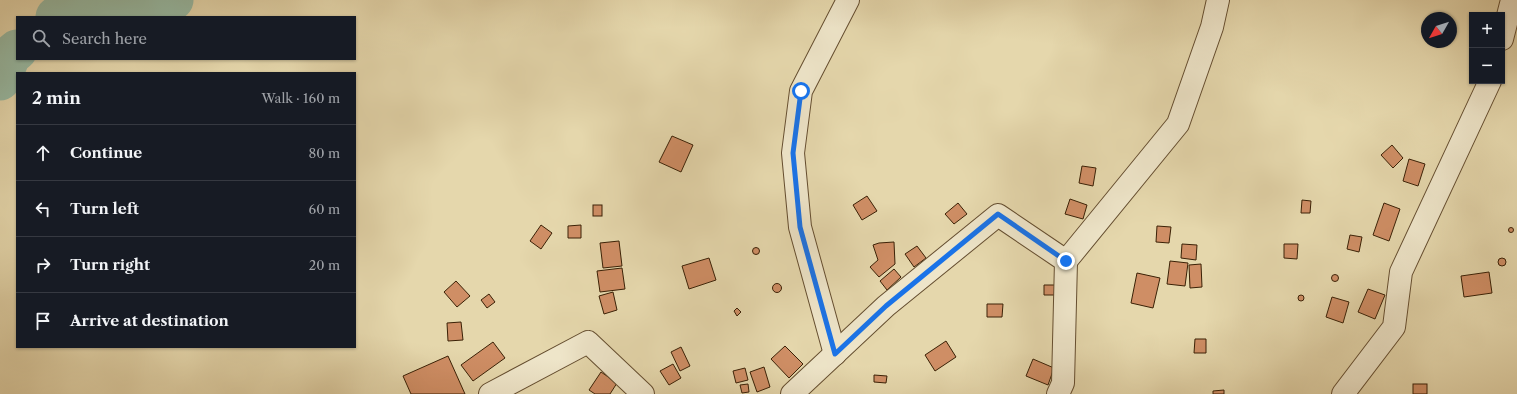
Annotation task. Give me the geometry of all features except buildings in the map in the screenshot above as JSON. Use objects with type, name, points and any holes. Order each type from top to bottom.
[{"type":"street","points":[[835,354],[800,227],[793,153],[801,91],[848,0]]},
{"type":"street","points":[[1058,394],[1063,383],[1066,261],[1178,124],[1212,27],[1218,0]]},
{"type":"street","points":[[1505,27],[1512,0]]},
{"type":"street","points":[[1343,394],[1394,327],[1401,272],[1489,84]]},
{"type":"street","points":[[792,394],[886,306],[998,214],[1066,261]]},
{"type":"street","points":[[490,394],[588,342],[643,394]]},
{"type":"waterway","points":[[57,16],[72,4],[143,6],[173,0]]},
{"type":"waterway","points":[[0,80],[10,56],[16,51]]},
{"type":"route","points":[[801,91],[793,153],[800,227],[835,354],[886,306],[998,214],[1066,261]]}]
